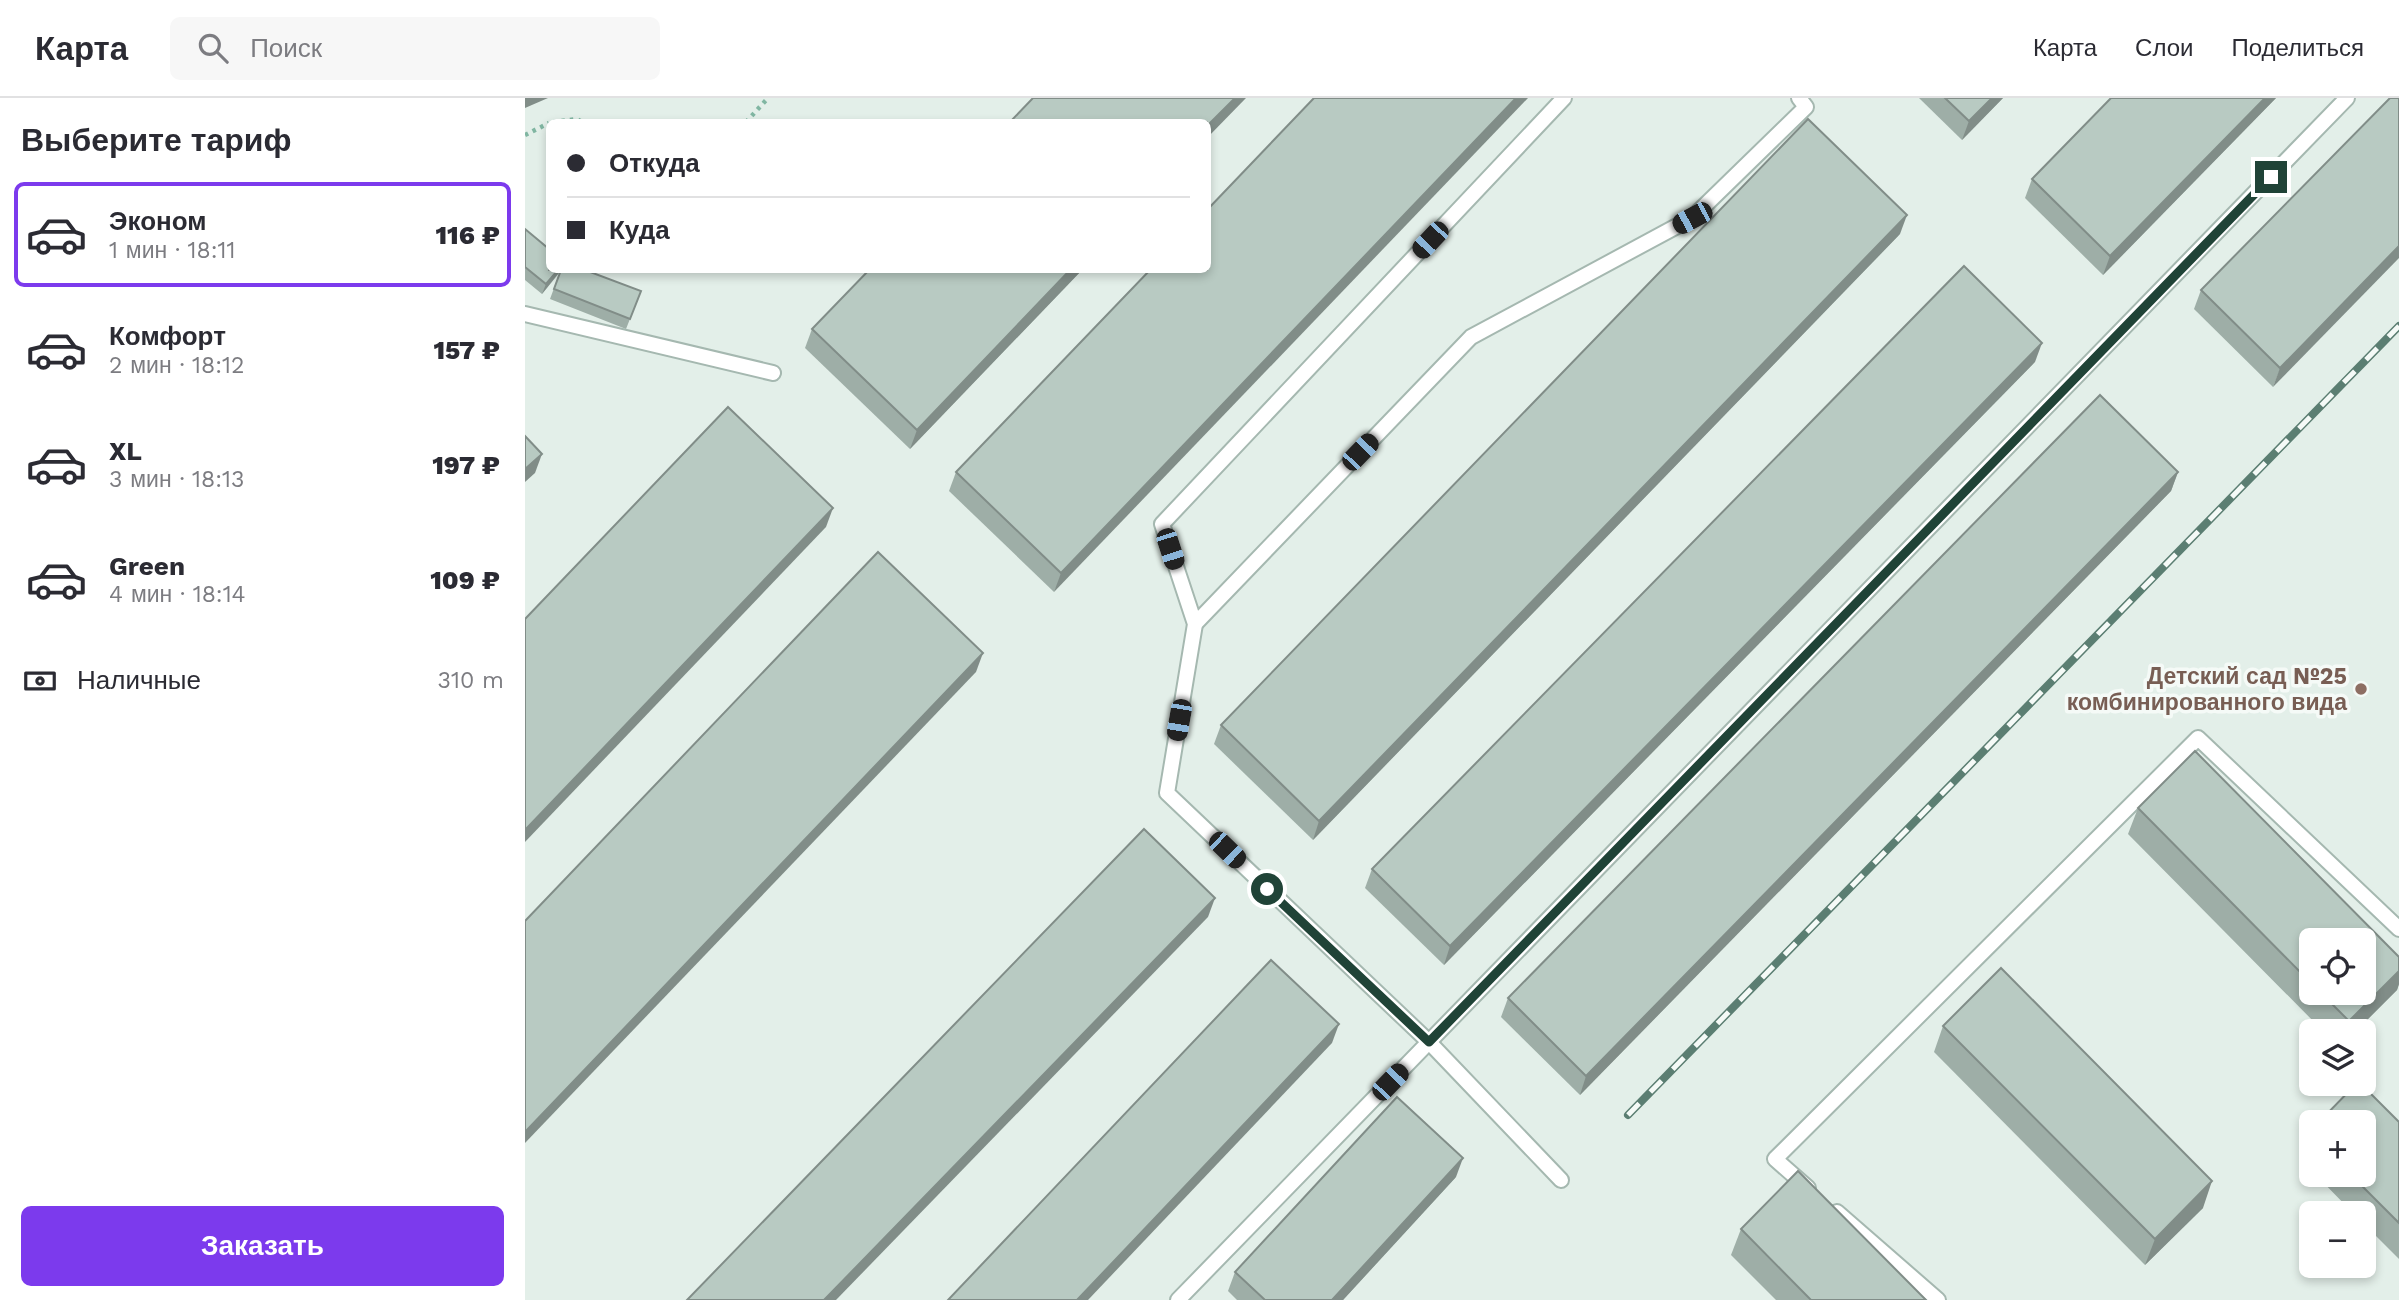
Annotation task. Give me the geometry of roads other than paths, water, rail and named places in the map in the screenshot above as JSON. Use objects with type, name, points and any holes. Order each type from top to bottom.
[{"type":"lane","points":[[1561,1180],[1429,1042],[1167,793],[1195,624],[1162,524],[1565,98]]},
{"type":"lane","points":[[1195,624],[1471,337],[1692,218],[1806,107],[1799,98]]},
{"type":"lane","points":[[1178,1300],[2347,98]]},
{"type":"lane","points":[[525,314],[773,373]]},
{"type":"lane","points":[[1938,1300],[1775,1159],[2198,738],[2399,929]]},
{"type":"railway","points":[[1628,1115],[2399,326]]},
{"type":"place","name":"Детский сад №25 комбинированного вида","points":[[2361,689]]}]
